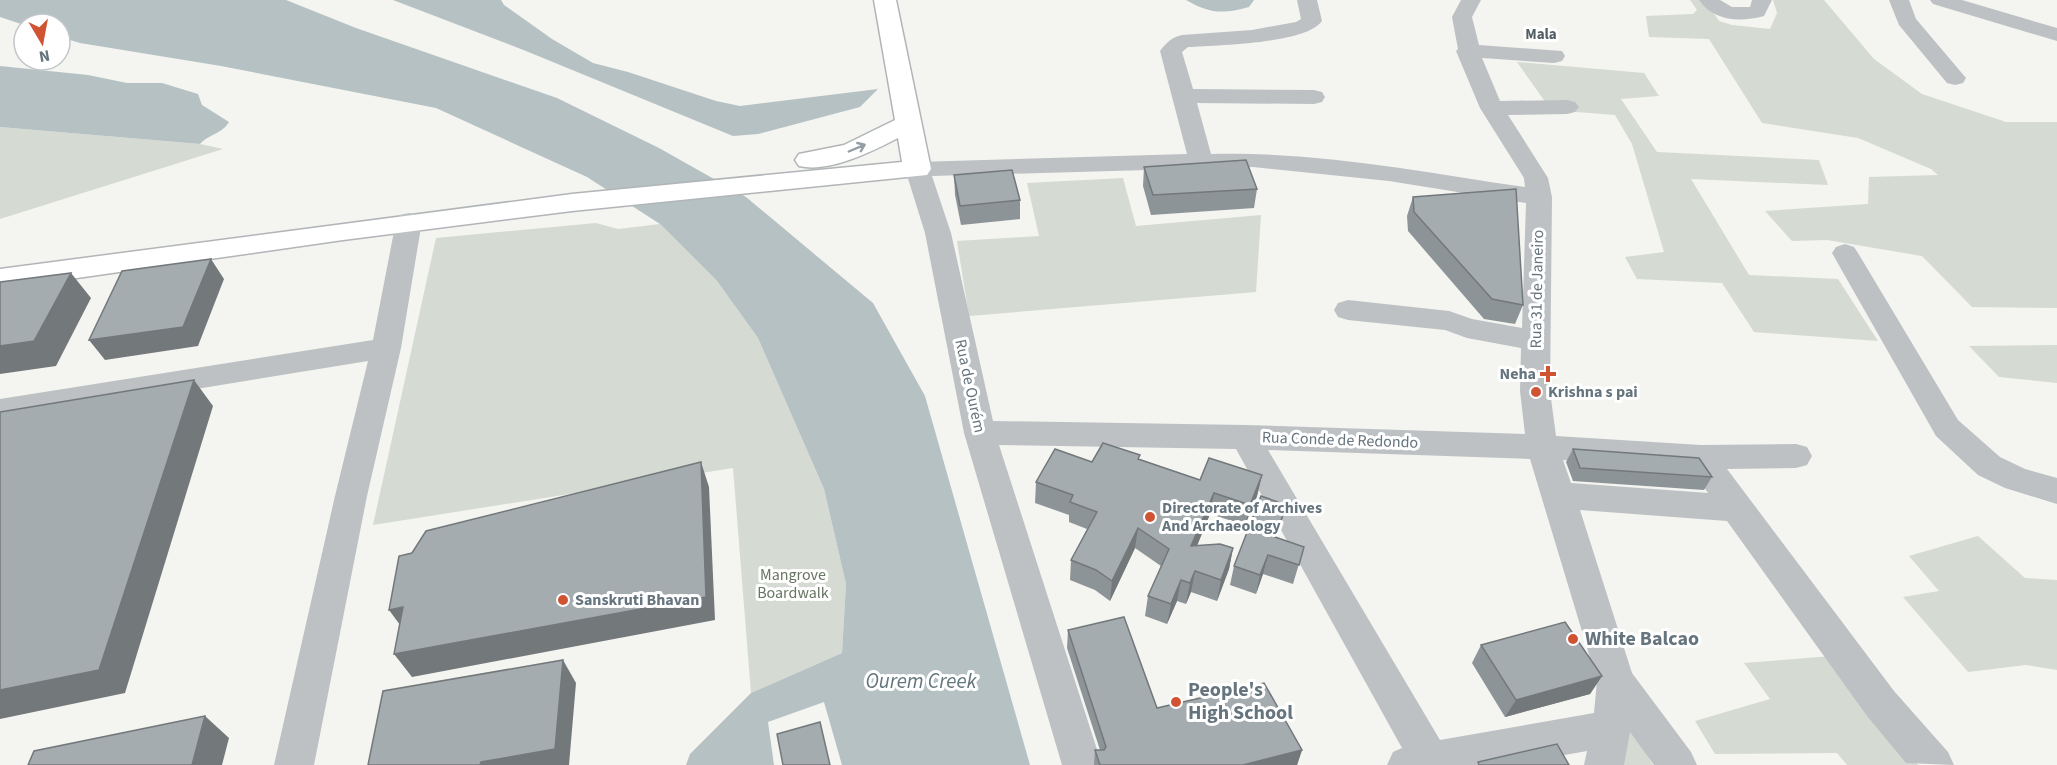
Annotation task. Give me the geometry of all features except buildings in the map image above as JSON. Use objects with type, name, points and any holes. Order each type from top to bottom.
[{"type":"main road","name":"Rua de Ourém","points":[[885,0],[917,169]]},
{"type":"main road","points":[[803,170],[852,151],[908,123]]},
{"type":"main road","points":[[0,261],[316,226],[506,201],[803,170],[917,169]]},
{"type":"main road","points":[[0,279],[316,226],[409,221],[506,201]]},
{"type":"street","points":[[1201,161],[1171,51],[1182,41],[1291,32],[1312,21],[1307,0]]},
{"type":"street","name":"Rua 31 de Janeiro","points":[[1471,0],[1462,17],[1467,51],[1492,108],[1536,178],[1539,197],[1535,391],[1542,447],[1560,495],[1616,681],[1612,728],[1604,765]]},
{"type":"street","points":[[1709,0],[1721,10],[1745,15],[1757,12],[1762,0]]},
{"type":"street","points":[[1899,0],[1906,21],[1955,78]]},
{"type":"street","points":[[1913,0],[1925,2],[1939,0],[2057,35]]},
{"type":"street","points":[[1467,51],[1554,56]]},
{"type":"street","points":[[1184,96],[1314,97]]},
{"type":"street","points":[[1492,108],[1567,107]]},
{"type":"street","points":[[917,169],[1253,160],[1389,174],[1539,197]]},
{"type":"street","name":"Rua de Ourém","points":[[917,169],[938,233],[980,433],[1082,765]]},
{"type":"street","points":[[294,765],[351,496],[386,348],[409,221]]},
{"type":"street","points":[[1845,253],[1947,428],[1989,466],[2016,478],[2057,491]]},
{"type":"street","points":[[1348,310],[1449,321],[1467,328],[1536,341]]},
{"type":"street","points":[[0,410],[386,348]]},
{"type":"street","name":"Rua Conde de Redondo","points":[[980,433],[1245,437],[1542,447],[1701,456],[1797,456]]},
{"type":"street","points":[[1245,437],[1423,763],[1612,728]]},
{"type":"street","points":[[1701,456],[1735,508],[1866,683],[1914,745],[1934,765]]},
{"type":"street","points":[[1560,495],[1735,508]]},
{"type":"street","points":[[1616,681],[1677,765]]},
{"type":"green space","points":[[1690,0],[1705,0],[1719,21],[1732,25],[1770,29],[1777,13],[1773,0],[1824,0],[1874,59],[1922,94],[2006,122],[2057,122],[2057,308],[1972,307],[1922,256],[1827,240],[1792,241],[1765,211],[1868,204],[1869,177],[1938,175],[1931,169],[1858,138],[1762,123],[1709,39],[1649,37],[1646,16],[1693,14],[1697,10]]},
{"type":"green space","points":[[1517,62],[1644,73],[1659,96],[1621,99],[1657,152],[1819,160],[1828,185],[1691,179],[1749,275],[1838,279],[1878,341],[1754,332],[1722,283],[1637,279],[1625,257],[1664,252],[1632,144],[1615,115],[1551,110]]},
{"type":"green space","points":[[0,127],[200,144],[223,149],[0,219]]},
{"type":"green space","points":[[1123,178],[1136,226],[1261,215],[1256,292],[969,316],[957,241],[1039,236],[1027,183]]},
{"type":"green space","name":"Mangrove Boardwalk","points":[[596,223],[618,229],[660,224],[717,281],[758,338],[824,489],[846,584],[842,653],[751,693],[733,468],[373,525],[436,238]]},
{"type":"green space","points":[[2057,345],[2057,383],[1999,377],[1969,346]]},
{"type":"green space","points":[[1978,536],[2025,578],[2057,580],[2057,670],[2026,665],[1968,672],[1903,597],[1939,591],[1909,556]]},
{"type":"green space","points":[[1832,656],[1918,765],[1847,765],[1837,753],[1715,754],[1695,721],[1770,699],[1744,663]]},
{"type":"green space","points":[[1633,731],[1653,765],[1612,765],[1599,739]]},
{"type":"water","name":"Ourem Creek","points":[[0,0],[286,0],[356,28],[557,98],[659,148],[746,197],[873,303],[925,396],[1030,765],[842,765],[824,702],[768,722],[774,765],[686,765],[690,754],[751,693],[842,653],[846,584],[824,489],[758,338],[717,281],[660,224],[587,177],[436,108],[221,66],[80,43],[72,41],[72,12],[12,12],[12,21],[0,17]]},
{"type":"water","points":[[393,0],[501,0],[504,5],[552,39],[593,63],[716,101],[740,106],[878,89],[860,107],[758,134],[733,136],[526,51]]},
{"type":"water","points":[[1186,0],[1254,0],[1249,7],[1224,12],[1202,8]]},
{"type":"water","points":[[0,66],[12,67],[12,72],[59,72],[127,83],[162,83],[198,94],[202,105],[229,122],[223,129],[200,144],[0,127]]},
{"type":"place","name":"Neha","points":[[1548,374]]},
{"type":"place","name":"Krishna s pai","points":[[1536,392]]},
{"type":"place","name":"Directorate of Archives And Archaeology","points":[[1150,517]]},
{"type":"place","name":"Sanskruti Bhavan","points":[[563,600]]},
{"type":"place","name":"White Balcao","points":[[1573,639]]},
{"type":"place","name":"People's High School","points":[[1176,702]]},
{"type":"district","name":"Mala","points":[[1541,34]]}]
